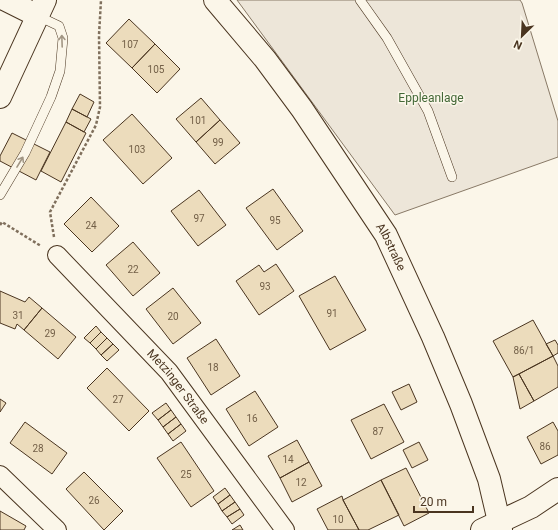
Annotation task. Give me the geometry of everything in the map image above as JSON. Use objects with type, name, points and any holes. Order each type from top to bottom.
[{"type":"street","points":[[0,97],[42,8],[6,0]]},
{"type":"street","name":"Albstraße","points":[[214,0],[265,59],[297,103],[386,235],[433,337],[461,404],[489,479],[494,527]]},
{"type":"street","name":"Metzinger Straße","points":[[57,255],[169,372],[285,530]]},
{"type":"street","points":[[0,475],[57,530]]},
{"type":"street","points":[[494,527],[558,490]]},
{"type":"lane","points":[[360,0],[387,38],[428,111],[452,177]]},
{"type":"lane","points":[[0,195],[25,153],[51,97],[60,71],[63,38],[59,26],[42,8]]},
{"type":"path","points":[[57,255],[50,212],[96,125],[100,107],[99,35],[101,0]]},
{"type":"path","points":[[0,225],[2,222],[57,255]]},
{"type":"green space","name":"Eppleanlage","points":[[237,0],[520,0],[558,121],[558,157],[395,215]]},
{"type":"building","points":[[129,19],[155,44],[132,68],[106,43]]},
{"type":"building","points":[[155,44],[180,69],[157,93],[132,68]]},
{"type":"building","points":[[80,94],[94,102],[87,117],[72,109]]},
{"type":"building","points":[[201,98],[220,120],[196,142],[176,119]]},
{"type":"building","points":[[72,109],[91,119],[84,132],[66,122]]},
{"type":"building","points":[[132,114],[172,158],[143,184],[103,140]]},
{"type":"building","points":[[220,120],[240,143],[215,164],[196,142]]},
{"type":"building","points":[[66,122],[86,133],[61,182],[41,171]]},
{"type":"building","points":[[12,133],[50,152],[36,180],[0,161],[0,156]]},
{"type":"building","points":[[273,189],[303,231],[277,250],[246,208]]},
{"type":"building","points":[[199,190],[226,225],[198,246],[171,211]]},
{"type":"building","points":[[91,197],[119,226],[92,252],[64,224]]},
{"type":"building","points":[[133,242],[160,273],[133,296],[106,265]]},
{"type":"building","points":[[276,264],[294,291],[259,315],[236,281],[259,265],[264,272]]},
{"type":"building","points":[[335,276],[366,330],[330,350],[299,296]]},
{"type":"building","points":[[173,288],[201,323],[173,344],[146,309]]},
{"type":"building","points":[[0,291],[25,302],[29,297],[42,308],[24,330],[17,324],[15,329],[0,323]]},
{"type":"building","points":[[42,308],[76,337],[58,359],[24,330]]},
{"type":"building","points":[[533,320],[553,356],[513,377],[493,341]]},
{"type":"building","points":[[96,326],[101,332],[90,343],[84,338]]},
{"type":"building","points":[[101,332],[107,338],[96,349],[90,343]]},
{"type":"building","points":[[107,338],[113,344],[101,355],[96,349]]},
{"type":"building","points":[[216,339],[240,376],[211,395],[187,358]]},
{"type":"building","points":[[555,340],[558,345],[558,353],[553,356],[546,344]]},
{"type":"building","points":[[113,344],[119,350],[107,361],[101,355]]},
{"type":"building","points":[[553,356],[558,366],[558,387],[534,401],[519,374]]},
{"type":"building","points":[[107,368],[149,411],[129,431],[87,388]]},
{"type":"building","points":[[519,374],[534,401],[520,409],[513,377]]},
{"type":"building","points":[[409,384],[417,402],[401,410],[392,392]]},
{"type":"building","points":[[255,391],[278,427],[249,446],[226,409]]},
{"type":"building","points":[[0,399],[6,403],[0,412]]},
{"type":"building","points":[[166,403],[171,410],[158,420],[152,413]]},
{"type":"building","points":[[384,404],[404,442],[371,459],[351,420]]},
{"type":"building","points":[[171,410],[176,417],[163,427],[158,420]]},
{"type":"building","points":[[176,417],[181,424],[168,434],[163,427]]},
{"type":"building","points":[[25,422],[67,453],[52,474],[10,443]]},
{"type":"building","points":[[553,422],[558,431],[558,455],[541,464],[527,437]]},
{"type":"building","points":[[181,424],[186,431],[173,441],[168,434]]},
{"type":"building","points":[[297,440],[309,462],[280,478],[268,456]]},
{"type":"building","points":[[181,442],[214,491],[191,507],[157,458]]},
{"type":"building","points":[[419,442],[428,460],[412,468],[403,450]]},
{"type":"building","points":[[309,462],[322,486],[292,502],[280,478]]},
{"type":"building","points":[[406,468],[429,513],[404,526],[381,480]]},
{"type":"building","points":[[84,472],[123,511],[104,530],[66,489]]},
{"type":"building","points":[[381,480],[399,515],[368,530],[359,530],[343,500]]},
{"type":"building","points":[[225,488],[230,495],[218,504],[213,497]]},
{"type":"building","points":[[230,495],[235,502],[222,511],[218,504]]},
{"type":"building","points":[[342,496],[359,530],[328,530],[317,509]]},
{"type":"building","points":[[235,502],[240,509],[227,517],[222,511]]},
{"type":"building","points":[[240,509],[244,515],[232,524],[227,517]]},
{"type":"building","points":[[0,511],[26,526],[24,530],[0,530]]},
{"type":"building","points":[[240,525],[243,530],[232,530]]}]
